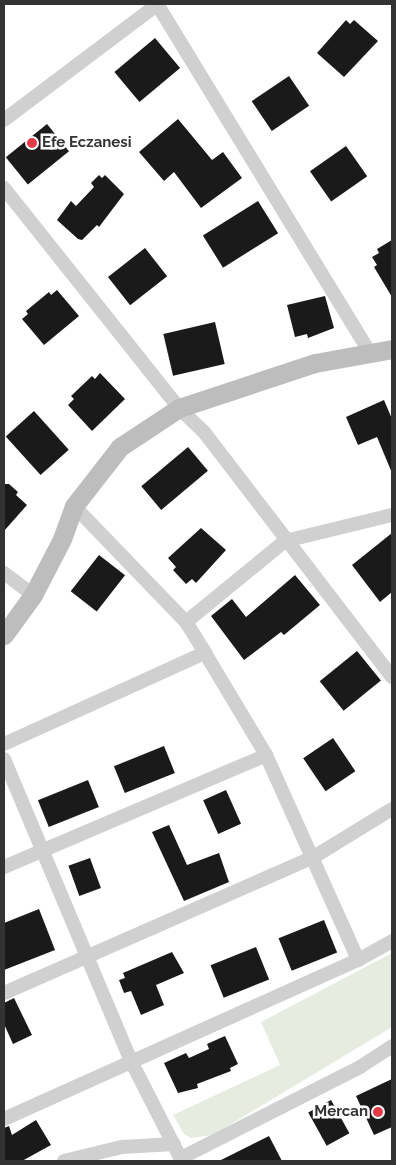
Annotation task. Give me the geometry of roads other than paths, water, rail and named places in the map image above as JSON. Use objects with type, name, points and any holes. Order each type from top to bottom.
[{"type":"street","points":[[4,120],[157,4],[371,354]]},
{"type":"street","points":[[4,188],[179,408],[204,432],[285,541],[391,674]]},
{"type":"street","points":[[4,635],[32,595],[62,539],[74,506],[120,447],[179,408],[315,363],[392,349]]},
{"type":"street","points":[[74,506],[186,622],[206,653],[266,755],[358,960]]},
{"type":"street","points":[[186,622],[285,541],[392,515]]},
{"type":"street","points":[[4,572],[32,595]]},
{"type":"street","points":[[4,744],[206,653]]},
{"type":"street","points":[[4,867],[266,755]]},
{"type":"street","points":[[4,759],[90,957],[132,1063],[182,1160],[360,1067],[392,1046]]},
{"type":"street","points":[[4,993],[90,957],[312,858],[392,809]]},
{"type":"street","points":[[4,1119],[358,960],[392,941]]},
{"type":"street","points":[[64,1161],[122,1147],[174,1144]]},
{"type":"place","name":"Efe Eczanesi","points":[[32,143]]},
{"type":"place","name":"Mercan","points":[[378,1112]]}]
